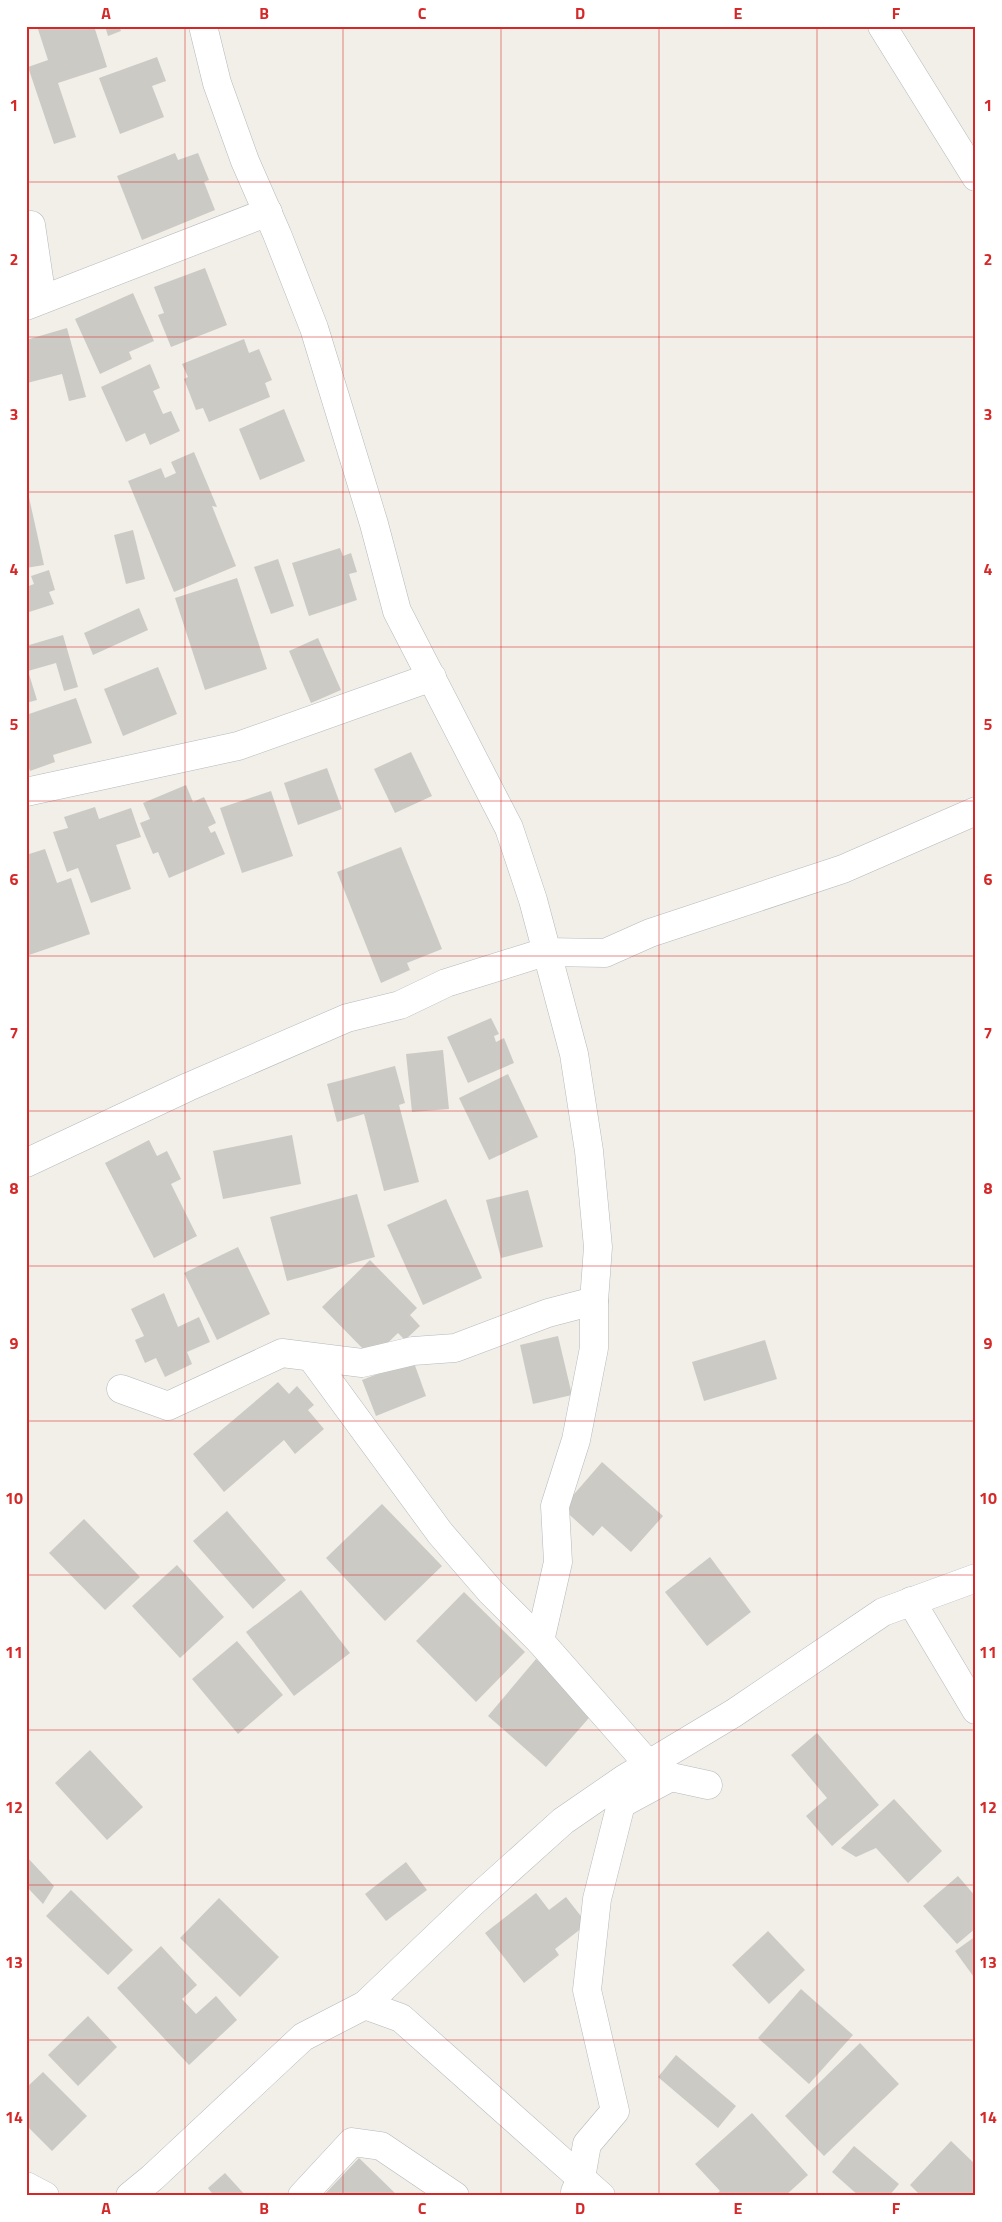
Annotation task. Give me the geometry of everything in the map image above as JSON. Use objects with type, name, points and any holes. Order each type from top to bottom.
[{"type":"street","points":[[203,26],[217,83],[245,161],[268,212],[314,328],[374,524],[397,612],[509,828],[532,900],[574,1054],[589,1151],[598,1247],[594,1301],[594,1348],[576,1440],[555,1506],[558,1562],[540,1641]]},
{"type":"street","points":[[882,26],[976,177]]},
{"type":"street","points":[[26,225],[31,225],[34,302],[268,212]]},
{"type":"street","points":[[26,792],[238,746],[432,677]]},
{"type":"street","points":[[26,1162],[347,1018],[400,1005],[446,984],[545,952],[605,953],[650,934],[843,869],[976,811]]},
{"type":"street","points":[[121,1389],[168,1406],[282,1353],[362,1363],[412,1351],[456,1348],[548,1312],[594,1301]]},
{"type":"street","points":[[311,1357],[440,1533],[490,1592],[540,1641],[649,1765]]},
{"type":"street","points":[[130,2196],[303,2037],[365,2005],[473,1902],[563,1821],[624,1779],[734,1712],[882,1612],[976,1578]]},
{"type":"street","points":[[911,1601],[976,1710]]},
{"type":"street","points":[[577,2187],[587,2144],[615,2110],[588,1990],[597,1899],[621,1804],[671,1776],[708,1785]]},
{"type":"street","points":[[365,2005],[400,2018],[577,2187],[601,2196]]},
{"type":"street","points":[[302,2196],[352,2142],[381,2146],[455,2196]]},
{"type":"street","points":[[26,2186],[45,2196]]},
{"type":"building","points":[[37,26],[71,26],[72,29],[81,26],[94,26],[107,67],[58,83],[76,137],[54,144],[28,67],[48,60]]},
{"type":"building","points":[[105,26],[119,26],[121,31],[108,36]]},
{"type":"building","points":[[157,57],[166,81],[152,86],[164,117],[120,134],[99,78]]},
{"type":"building","points":[[175,153],[178,160],[198,153],[209,180],[204,182],[215,210],[142,240],[117,176]]},
{"type":"building","points":[[205,268],[227,325],[171,347],[158,315],[164,313],[154,287]]},
{"type":"building","points":[[133,293],[154,341],[129,352],[132,359],[100,374],[75,319]]},
{"type":"building","points":[[67,328],[86,397],[69,401],[62,374],[27,383],[26,380],[26,340]]},
{"type":"building","points":[[244,339],[249,353],[259,349],[272,380],[265,383],[270,397],[209,422],[203,408],[196,410],[184,379],[188,377],[182,364]]},
{"type":"building","points":[[150,364],[160,388],[153,391],[163,414],[171,411],[180,431],[150,445],[145,433],[126,442],[101,387]]},
{"type":"building","points":[[284,409],[305,461],[260,480],[239,429]]},
{"type":"building","points":[[194,452],[217,507],[212,506],[236,566],[174,592],[128,481],[161,468],[165,478],[176,473],[171,462]]},
{"type":"building","points":[[26,484],[44,565],[26,568]]},
{"type":"building","points":[[133,530],[145,579],[126,584],[114,535]]},
{"type":"building","points":[[340,548],[343,556],[351,553],[357,572],[349,574],[357,600],[309,616],[292,563]]},
{"type":"building","points":[[278,559],[294,606],[271,614],[254,567]]},
{"type":"building","points":[[49,570],[55,590],[49,592],[54,604],[26,613],[26,587],[34,584],[31,576]]},
{"type":"building","points":[[237,578],[267,669],[205,690],[175,598]]},
{"type":"building","points":[[139,608],[148,630],[93,655],[84,633]]},
{"type":"building","points":[[63,635],[78,687],[64,691],[56,663],[28,671],[37,700],[26,703],[26,646]]},
{"type":"building","points":[[318,638],[341,690],[311,703],[289,651]]},
{"type":"building","points":[[158,667],[177,714],[123,736],[104,689]]},
{"type":"building","points":[[76,698],[92,743],[53,755],[55,762],[30,771],[26,760],[26,715]]},
{"type":"building","points":[[411,752],[432,796],[395,813],[374,769]]},
{"type":"building","points":[[327,768],[342,809],[298,825],[284,783]]},
{"type":"building","points":[[186,785],[193,802],[204,797],[216,823],[208,827],[211,833],[215,831],[225,854],[169,878],[158,852],[153,854],[140,823],[150,819],[143,803]]},
{"type":"building","points":[[271,791],[293,856],[242,873],[220,808]]},
{"type":"building","points":[[95,807],[99,819],[131,808],[141,837],[116,845],[131,889],[91,903],[78,868],[67,872],[53,832],[68,828],[64,817]]},
{"type":"building","points":[[401,847],[442,949],[407,963],[410,970],[381,983],[337,872]]},
{"type":"building","points":[[45,849],[57,883],[71,878],[90,934],[29,955],[26,948],[26,855]]},
{"type":"building","points":[[491,1018],[499,1034],[494,1036],[496,1042],[504,1038],[514,1063],[468,1083],[447,1037]]},
{"type":"building","points":[[443,1050],[449,1109],[412,1112],[406,1054]]},
{"type":"building","points":[[395,1066],[405,1103],[399,1105],[419,1182],[384,1191],[364,1114],[337,1122],[327,1084]]},
{"type":"building","points":[[508,1074],[538,1137],[489,1160],[459,1098]]},
{"type":"building","points":[[292,1135],[301,1184],[223,1199],[213,1151]]},
{"type":"building","points":[[149,1140],[157,1156],[167,1151],[181,1179],[171,1184],[197,1236],[154,1258],[105,1163]]},
{"type":"building","points":[[528,1190],[543,1247],[501,1258],[486,1200]]},
{"type":"building","points":[[357,1194],[375,1257],[287,1281],[270,1217]]},
{"type":"building","points":[[446,1199],[482,1278],[423,1305],[387,1225]]},
{"type":"building","points":[[238,1247],[270,1314],[217,1340],[184,1273]]},
{"type":"building","points":[[370,1260],[417,1308],[410,1315],[420,1326],[405,1340],[398,1333],[372,1358],[322,1307]]},
{"type":"building","points":[[164,1293],[178,1327],[199,1317],[210,1342],[187,1352],[192,1364],[165,1377],[156,1358],[145,1363],[135,1340],[144,1336],[131,1309]]},
{"type":"building","points":[[558,1336],[572,1395],[533,1404],[520,1345]]},
{"type":"building","points":[[765,1340],[777,1379],[704,1401],[692,1362]]},
{"type":"building","points":[[413,1360],[426,1396],[376,1416],[362,1380]]},
{"type":"building","points":[[278,1382],[289,1394],[297,1386],[314,1405],[308,1410],[324,1429],[295,1454],[284,1440],[224,1492],[193,1454]]},
{"type":"building","points":[[602,1462],[663,1516],[631,1552],[602,1526],[593,1536],[562,1508]]},
{"type":"building","points":[[382,1504],[442,1566],[385,1621],[326,1558]]},
{"type":"building","points":[[227,1511],[286,1580],[253,1609],[193,1541]]},
{"type":"building","points":[[84,1519],[140,1577],[105,1610],[49,1553]]},
{"type":"building","points":[[710,1557],[751,1612],[707,1646],[665,1592]]},
{"type":"building","points":[[177,1565],[224,1617],[180,1658],[132,1606]]},
{"type":"building","points":[[301,1590],[350,1653],[294,1696],[246,1632]]},
{"type":"building","points":[[464,1592],[525,1652],[476,1702],[416,1641]]},
{"type":"building","points":[[237,1641],[283,1695],[238,1734],[192,1679]]},
{"type":"building","points":[[536,1659],[595,1711],[546,1767],[488,1716]]},
{"type":"building","points":[[817,1733],[879,1805],[832,1846],[806,1816],[827,1798],[791,1755]]},
{"type":"building","points":[[90,1750],[143,1807],[107,1840],[55,1783]]},
{"type":"building","points":[[894,1799],[942,1851],[908,1883],[876,1848],[856,1857],[841,1848]]},
{"type":"building","points":[[26,1856],[54,1886],[43,1904],[26,1886]]},
{"type":"building","points":[[406,1862],[427,1890],[386,1921],[365,1894]]},
{"type":"building","points":[[958,1876],[976,1897],[976,1928],[957,1944],[923,1906]]},
{"type":"building","points":[[71,1890],[133,1950],[108,1975],[46,1916]]},
{"type":"building","points":[[536,1893],[549,1910],[566,1897],[587,1924],[555,1949],[559,1955],[524,1983],[485,1933]]},
{"type":"building","points":[[219,1898],[279,1957],[240,1997],[180,1938]]},
{"type":"building","points":[[768,1931],[805,1970],[769,2004],[732,1965]]},
{"type":"building","points":[[976,1936],[976,1980],[955,1951]]},
{"type":"building","points":[[161,1946],[197,1985],[182,1999],[196,2014],[216,1996],[237,2020],[189,2065],[117,1988]]},
{"type":"building","points":[[801,1989],[853,2035],[809,2084],[758,2038]]},
{"type":"building","points":[[88,2016],[117,2047],[78,2086],[48,2055]]},
{"type":"building","points":[[860,2043],[899,2084],[824,2156],[785,2116]]},
{"type":"building","points":[[676,2055],[736,2106],[718,2128],[658,2077]]},
{"type":"building","points":[[43,2072],[87,2116],[52,2151],[26,2125],[26,2088]]},
{"type":"building","points":[[752,2113],[808,2175],[785,2196],[714,2196],[720,2191],[695,2164]]},
{"type":"building","points":[[951,2141],[976,2165],[976,2196],[921,2196],[910,2185]]},
{"type":"building","points":[[854,2146],[899,2184],[889,2196],[859,2196],[832,2172]]},
{"type":"building","points":[[359,2158],[398,2196],[323,2196]]},
{"type":"building","points":[[225,2173],[246,2196],[214,2196],[208,2188]]}]
